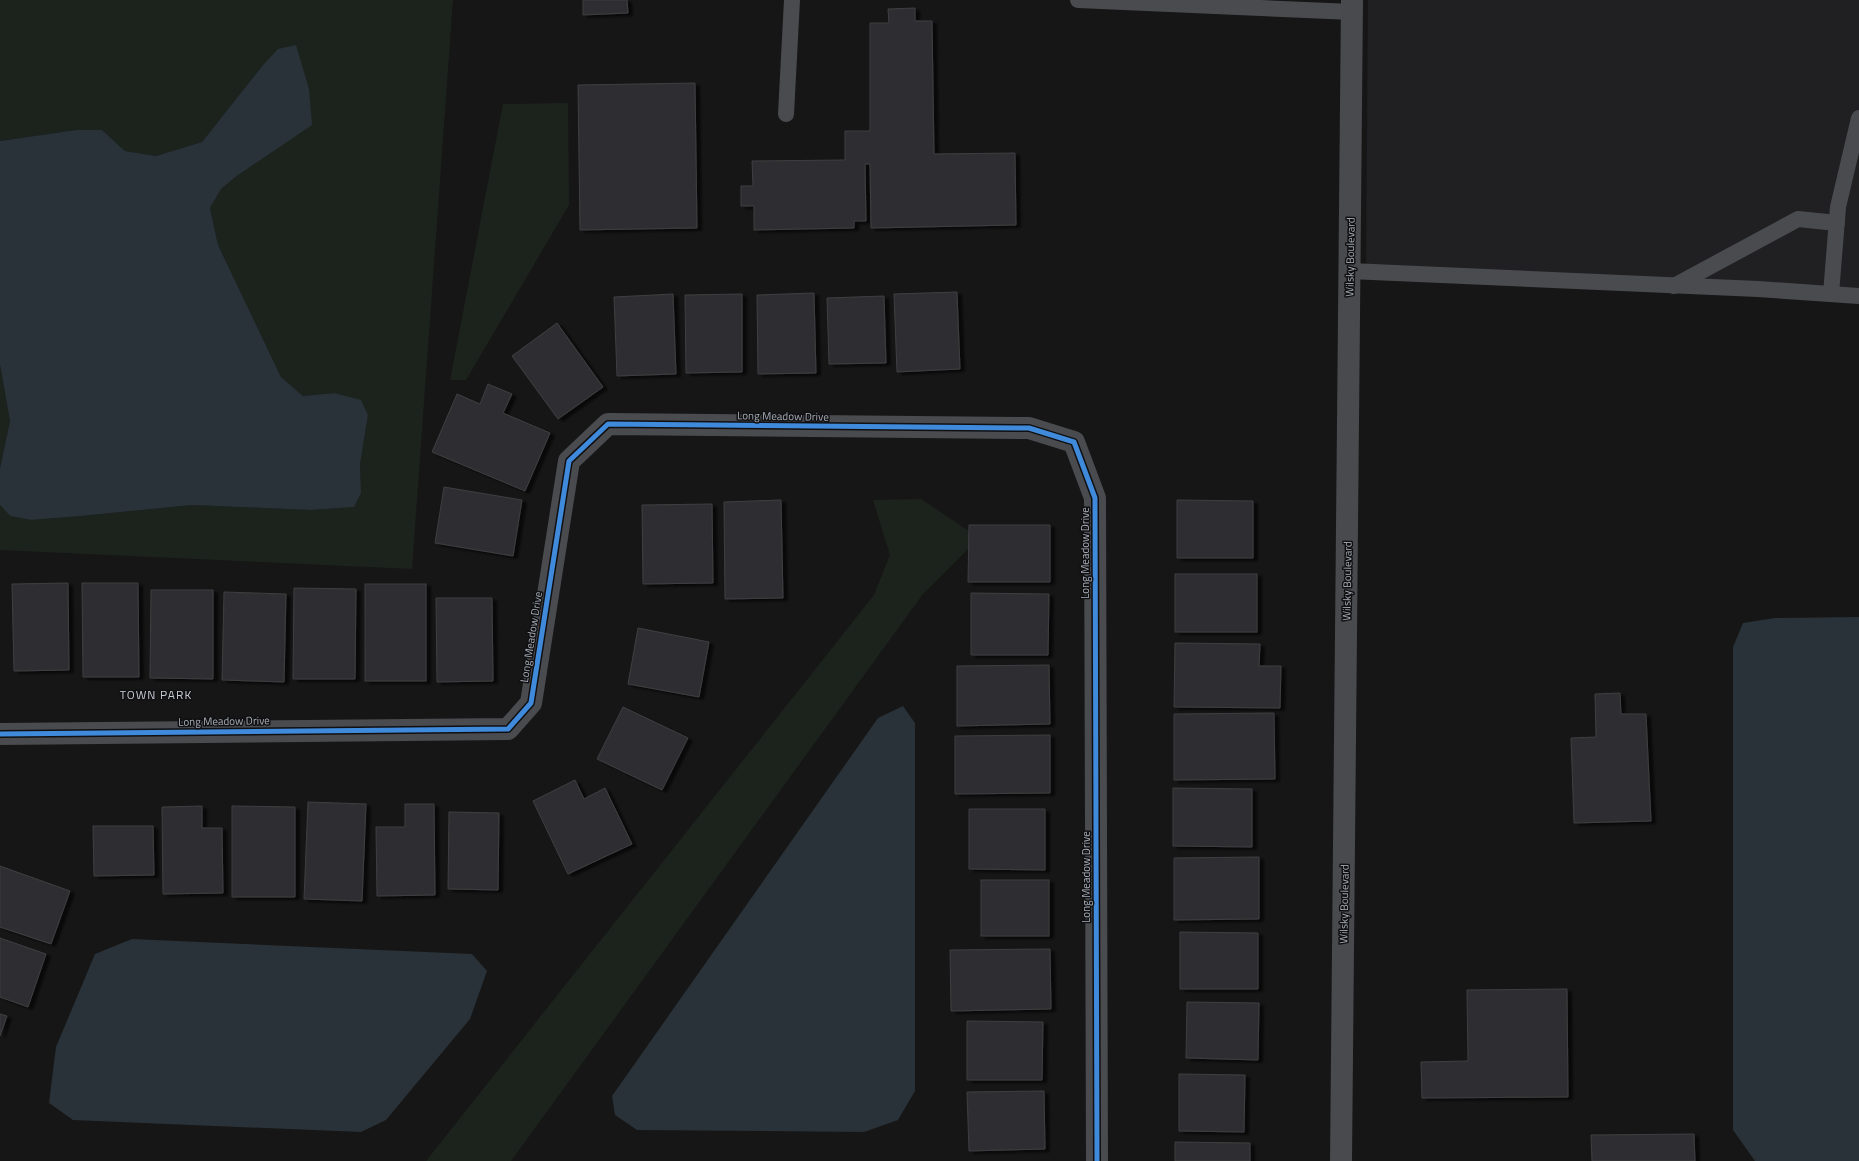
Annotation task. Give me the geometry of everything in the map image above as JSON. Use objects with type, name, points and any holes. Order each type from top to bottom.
[{"type":"main road","name":"Wilsky Boulevard","points":[[1342,1161],[1352,6]]},
{"type":"street","name":"Long Meadow Drive","points":[[0,734],[508,729],[531,703],[569,461],[608,424],[1029,428],[1074,442],[1095,498],[1097,1161]]},
{"type":"lane","points":[[786,114],[792,0]]},
{"type":"lane","points":[[1078,0],[1352,6]]},
{"type":"lane","points":[[1832,294],[1838,207],[1859,118]]},
{"type":"lane","points":[[1674,286],[1798,219],[1837,222]]},
{"type":"lane","points":[[1350,271],[1859,296]]},
{"type":"shaded area","points":[[0,0],[453,0],[412,569],[0,550],[0,505],[10,516],[31,520],[192,505],[311,510],[354,507],[361,493],[360,464],[368,415],[334,393],[303,396],[281,377],[218,245],[210,208],[221,189],[238,175],[263,65],[202,142],[156,156],[125,151],[102,130],[76,130],[0,141]]},
{"type":"shaded area","points":[[1368,0],[1859,0],[1859,291],[1366,280]]},
{"type":"shaded area","points":[[296,45],[309,89],[312,125],[238,175],[221,189],[210,208],[218,245],[281,377],[303,396],[334,393],[361,400],[368,415],[360,464],[361,493],[354,507],[311,510],[192,505],[31,520],[10,516],[0,505],[0,468],[10,421],[0,365],[0,141],[76,130],[102,130],[125,151],[156,156],[202,142],[263,65],[278,49]]},
{"type":"shaded area","points":[[568,103],[569,205],[466,380],[450,380],[503,104]]},
{"type":"shaded area","points":[[0,365],[10,421],[0,468]]},
{"type":"shaded area","points":[[921,499],[979,538],[923,594],[511,1161],[426,1161],[874,595],[890,555],[873,500]]},
{"type":"shaded area","points":[[1859,617],[1859,1161],[1755,1161],[1733,1130],[1733,647],[1743,623],[1775,618]]},
{"type":"shaded area","points":[[903,706],[915,723],[915,1091],[898,1120],[864,1132],[637,1130],[615,1115],[612,1096],[878,718]]},
{"type":"shaded area","points":[[132,939],[472,954],[487,971],[470,1019],[386,1120],[361,1132],[73,1120],[49,1103],[56,1047],[95,954]]},
{"type":"building","points":[[583,0],[627,0],[628,13],[583,15]]},
{"type":"building","points":[[915,8],[915,21],[932,21],[934,154],[1015,153],[1016,225],[871,228],[870,164],[865,164],[866,221],[854,221],[854,228],[754,230],[754,206],[741,206],[741,186],[753,186],[752,161],[845,160],[845,131],[870,131],[870,23],[889,23],[888,9]]},
{"type":"building","points":[[695,83],[697,228],[580,230],[578,85]]},
{"type":"building","points":[[957,292],[960,369],[897,372],[894,294]]},
{"type":"building","points":[[814,293],[816,373],[758,374],[757,295]]},
{"type":"building","points":[[673,294],[676,374],[617,376],[614,297]]},
{"type":"building","points":[[742,294],[742,372],[686,373],[685,295]]},
{"type":"building","points":[[884,296],[886,363],[829,364],[827,298]]},
{"type":"building","points":[[557,323],[603,387],[558,419],[512,356]]},
{"type":"building","points":[[488,384],[512,394],[503,413],[550,433],[525,491],[432,452],[457,394],[480,404]]},
{"type":"building","points":[[444,487],[522,500],[513,556],[435,543]]},
{"type":"building","points":[[781,500],[783,598],[725,599],[724,502]]},
{"type":"building","points":[[1177,500],[1253,501],[1253,558],[1177,558]]},
{"type":"building","points":[[712,504],[713,583],[643,584],[642,505]]},
{"type":"building","points":[[969,525],[1050,525],[1050,582],[968,582]]},
{"type":"building","points":[[1175,574],[1257,574],[1257,632],[1175,632]]},
{"type":"building","points":[[68,583],[69,670],[14,671],[12,584]]},
{"type":"building","points":[[82,583],[138,583],[139,677],[83,677]]},
{"type":"building","points":[[365,584],[426,584],[426,681],[365,681]]},
{"type":"building","points":[[294,588],[356,589],[355,679],[293,679]]},
{"type":"building","points":[[151,590],[213,590],[213,679],[150,678]]},
{"type":"building","points":[[224,592],[286,594],[284,682],[222,680]]},
{"type":"building","points":[[971,593],[1049,594],[1048,655],[971,655]]},
{"type":"building","points":[[436,598],[492,598],[493,681],[437,682]]},
{"type":"building","points":[[638,628],[709,642],[699,697],[628,684]]},
{"type":"building","points":[[1175,643],[1260,644],[1259,666],[1281,666],[1280,708],[1174,707]]},
{"type":"building","points":[[1049,665],[1050,724],[957,726],[957,666]]},
{"type":"building","points":[[1620,693],[1621,714],[1646,714],[1651,821],[1574,823],[1571,738],[1596,737],[1595,694]]},
{"type":"building","points":[[623,707],[688,738],[662,790],[597,759]]},
{"type":"building","points":[[1274,713],[1275,779],[1174,780],[1174,714]]},
{"type":"building","points":[[1050,735],[1050,793],[955,794],[955,736]]},
{"type":"building","points":[[575,780],[584,799],[605,788],[632,844],[568,874],[533,801]]},
{"type":"building","points":[[1173,788],[1252,789],[1252,847],[1173,846]]},
{"type":"building","points":[[308,802],[366,804],[362,901],[304,899]]},
{"type":"building","points":[[405,804],[434,804],[435,895],[377,896],[376,827],[405,827]]},
{"type":"building","points":[[202,806],[202,828],[222,828],[223,893],[163,894],[162,807]]},
{"type":"building","points":[[232,806],[295,807],[295,897],[232,897]]},
{"type":"building","points":[[969,809],[1045,809],[1045,870],[969,869]]},
{"type":"building","points":[[449,812],[499,813],[498,890],[448,889]]},
{"type":"building","points":[[93,826],[153,826],[154,875],[94,876]]},
{"type":"building","points":[[1259,857],[1259,919],[1174,920],[1174,858]]},
{"type":"building","points":[[0,866],[70,891],[51,944],[0,927]]},
{"type":"building","points":[[981,880],[1049,880],[1049,936],[981,936]]},
{"type":"building","points":[[1180,932],[1258,933],[1258,989],[1180,989]]},
{"type":"building","points":[[0,938],[46,954],[28,1007],[0,997]]},
{"type":"building","points":[[1050,949],[1051,1009],[951,1011],[950,950]]},
{"type":"building","points":[[1567,989],[1568,1097],[1422,1098],[1421,1062],[1468,1061],[1467,990]]},
{"type":"building","points":[[1187,1002],[1259,1003],[1258,1060],[1186,1058]]},
{"type":"building","points":[[0,1014],[7,1016],[0,1036]]},
{"type":"building","points":[[967,1021],[1043,1022],[1042,1080],[967,1080]]},
{"type":"building","points":[[1179,1074],[1245,1075],[1244,1132],[1179,1131]]},
{"type":"building","points":[[1044,1091],[1045,1149],[969,1151],[967,1092]]},
{"type":"building","points":[[1694,1134],[1695,1161],[1592,1161],[1591,1135]]},
{"type":"building","points":[[1175,1142],[1250,1143],[1250,1161],[1175,1161]]},
{"type":"cycle path","points":[[0,734],[508,729],[531,703],[569,461],[608,424],[1029,428],[1074,442],[1095,498],[1097,1161]]},
{"type":"district","name":"TOWN PARK","points":[[156,694]]}]
